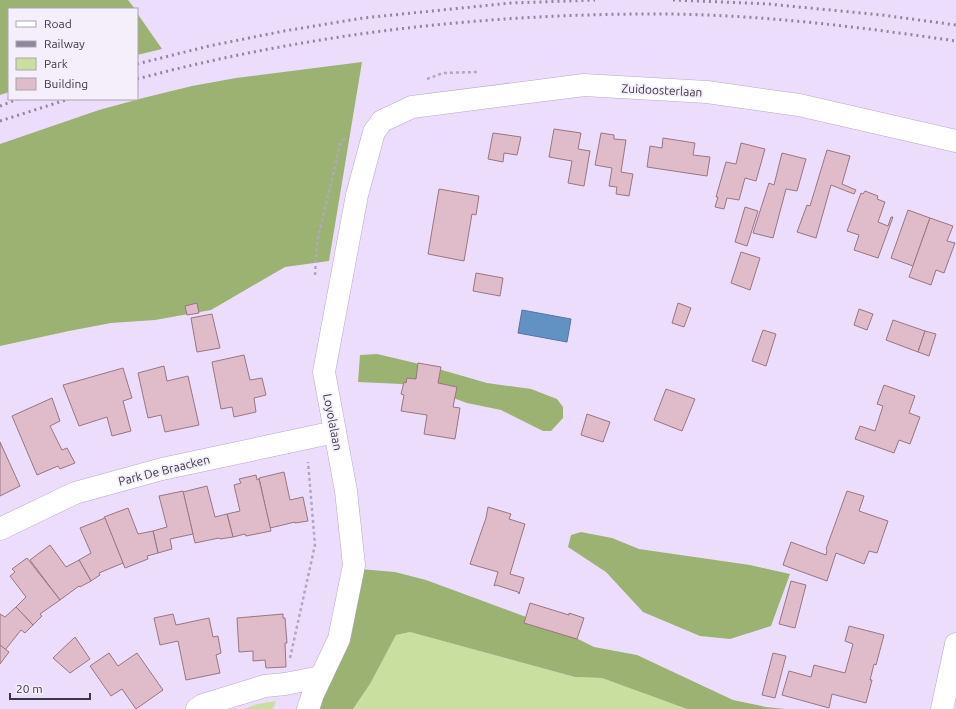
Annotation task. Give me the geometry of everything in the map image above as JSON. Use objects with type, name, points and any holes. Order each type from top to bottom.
[{"type":"street","name":"Zuidoosterlaan","points":[[374,132],[382,122],[412,106],[584,85],[707,92],[799,105],[956,141]]},
{"type":"street","name":"Loyolalaan","points":[[308,709],[339,639],[354,565],[346,491],[324,372],[356,195],[374,132]]},
{"type":"street","name":"Park De Braacken","points":[[0,529],[75,493],[162,469],[335,432]]},
{"type":"street","points":[[942,709],[955,650]]},
{"type":"street","points":[[197,709],[203,705],[265,686],[321,677]]},
{"type":"path","points":[[422,81],[443,73],[482,72]]},
{"type":"path","points":[[315,282],[317,242],[334,167],[340,145],[350,133]]},
{"type":"path","points":[[285,684],[314,545],[307,438]]},
{"type":"green space","points":[[0,0],[128,0],[134,8],[8,8],[8,92],[0,95]]},
{"type":"green space","points":[[138,14],[162,49],[138,55]]},
{"type":"green space","points":[[362,62],[329,261],[285,267],[211,310],[155,320],[111,323],[0,346],[0,144],[99,110],[192,86],[236,78]]},
{"type":"green space","points":[[377,354],[428,366],[487,383],[531,389],[557,399],[563,407],[563,418],[551,431],[543,431],[501,410],[467,403],[434,391],[401,384],[358,382],[360,355]]},
{"type":"green space","points":[[581,532],[612,538],[639,549],[750,565],[790,574],[771,626],[730,639],[700,636],[643,612],[606,572],[568,547],[571,535]]},
{"type":"green space","points":[[360,569],[395,572],[426,580],[556,628],[594,647],[637,655],[733,700],[766,707],[785,709],[687,709],[602,678],[575,677],[410,632],[396,635],[370,684],[353,709],[310,709]]},
{"type":"green space","points":[[410,632],[575,677],[602,678],[687,709],[353,709],[370,684],[396,635]]},
{"type":"green space","points":[[276,701],[273,709],[243,709],[258,704]]},
{"type":"water","points":[[522,310],[571,319],[567,342],[518,333]]},
{"type":"building","points":[[554,129],[581,133],[578,149],[590,151],[584,186],[568,183],[572,161],[549,157]]},
{"type":"building","points":[[493,133],[521,137],[517,155],[504,153],[503,162],[488,159]]},
{"type":"building","points":[[601,133],[614,135],[614,139],[626,140],[621,172],[633,174],[629,196],[616,194],[617,187],[609,186],[612,168],[595,165]]},
{"type":"building","points":[[663,138],[695,143],[693,155],[710,157],[707,176],[647,167],[650,146],[662,148]]},
{"type":"building","points":[[741,143],[765,149],[756,181],[745,178],[739,200],[727,198],[724,209],[715,207],[718,197],[716,197],[726,162],[736,164]]},
{"type":"building","points":[[827,150],[850,156],[842,184],[856,190],[854,194],[831,185],[816,238],[797,232],[807,205],[810,206]]},
{"type":"building","points":[[782,153],[806,159],[797,191],[786,189],[773,238],[753,233],[769,183],[774,185]]},
{"type":"building","points":[[439,189],[479,196],[476,215],[472,214],[464,261],[428,254]]},
{"type":"building","points":[[865,191],[878,196],[877,199],[885,202],[878,222],[888,226],[891,217],[893,217],[878,258],[854,250],[859,235],[847,231],[861,193],[863,194]]},
{"type":"building","points":[[745,207],[758,211],[747,246],[735,242]]},
{"type":"building","points":[[908,210],[930,218],[913,266],[891,258]]},
{"type":"building","points":[[930,218],[953,226],[947,241],[955,243],[944,273],[936,270],[931,285],[909,277]]},
{"type":"building","points":[[741,252],[760,258],[750,290],[731,283]]},
{"type":"building","points":[[476,273],[503,278],[500,296],[473,291]]},
{"type":"building","points":[[197,303],[199,313],[187,315],[185,306]]},
{"type":"building","points":[[678,303],[691,308],[684,327],[672,323]]},
{"type":"building","points":[[859,309],[873,314],[867,330],[854,325]]},
{"type":"building","points":[[212,314],[220,348],[197,352],[191,318]]},
{"type":"building","points":[[893,320],[925,331],[918,352],[886,340]]},
{"type":"building","points":[[763,330],[776,334],[766,366],[752,361]]},
{"type":"building","points":[[925,331],[936,334],[929,356],[918,352]]},
{"type":"building","points":[[244,355],[250,380],[262,378],[266,395],[254,398],[256,412],[234,417],[232,407],[221,409],[212,362]]},
{"type":"building","points":[[418,363],[441,367],[438,383],[457,387],[453,407],[460,408],[455,439],[424,434],[427,415],[401,411],[404,395],[401,394],[404,382],[406,383],[407,378],[416,379]]},
{"type":"building","points":[[164,366],[167,381],[188,376],[199,425],[165,432],[161,415],[148,418],[138,373]]},
{"type":"building","points":[[123,368],[132,398],[123,401],[131,431],[112,436],[107,417],[79,426],[63,385]]},
{"type":"building","points":[[884,385],[915,396],[909,413],[920,417],[910,444],[899,440],[894,453],[855,439],[860,426],[875,431],[883,406],[877,404]]},
{"type":"building","points":[[666,389],[695,399],[682,431],[654,420]]},
{"type":"building","points":[[52,398],[60,421],[50,426],[62,450],[67,448],[75,463],[60,469],[58,466],[37,475],[12,416]]},
{"type":"building","points":[[587,414],[610,422],[603,442],[581,435]]},
{"type":"building","points":[[0,442],[20,486],[0,496]]},
{"type":"building","points":[[284,472],[290,500],[303,497],[308,521],[295,522],[270,528],[259,478]]},
{"type":"building","points":[[256,475],[257,480],[259,479],[271,531],[233,537],[227,514],[240,511],[234,485],[241,483],[239,479]]},
{"type":"building","points":[[207,486],[215,517],[227,514],[233,537],[195,543],[183,492]]},
{"type":"building","points":[[183,491],[193,534],[170,539],[172,549],[158,553],[153,531],[167,527],[159,496]]},
{"type":"building","points":[[847,491],[864,496],[859,511],[888,521],[877,553],[869,551],[864,564],[836,553],[827,581],[783,565],[791,542],[826,555],[826,549]]},
{"type":"building","points":[[488,507],[511,514],[509,519],[525,524],[510,574],[524,578],[519,594],[518,592],[496,585],[494,586],[498,572],[470,564],[486,518]]},
{"type":"building","points":[[128,508],[138,534],[153,531],[158,553],[147,556],[148,559],[125,568],[104,517]]},
{"type":"building","points":[[105,518],[123,563],[99,573],[100,575],[91,581],[79,560],[91,553],[80,528]]},
{"type":"building","points":[[50,545],[66,567],[79,560],[91,581],[80,587],[79,586],[60,600],[30,560]]},
{"type":"building","points":[[27,558],[60,600],[40,614],[42,616],[33,625],[16,607],[26,597],[10,576],[15,572],[12,569]]},
{"type":"building","points":[[791,581],[806,585],[795,628],[779,624]]},
{"type":"building","points":[[530,603],[584,618],[577,639],[524,623]]},
{"type":"building","points":[[16,607],[33,625],[25,633],[21,630],[5,650],[0,645],[0,614],[5,617]]},
{"type":"building","points":[[173,614],[176,625],[209,618],[213,637],[218,636],[221,653],[216,655],[220,673],[186,680],[178,641],[160,645],[154,618]]},
{"type":"building","points":[[283,614],[283,618],[285,618],[287,643],[285,643],[286,667],[266,668],[265,660],[253,661],[253,651],[239,652],[237,618]]},
{"type":"building","points":[[849,626],[884,635],[876,665],[874,664],[870,680],[872,680],[866,703],[832,694],[829,708],[782,695],[789,671],[811,677],[814,665],[845,673],[853,644],[845,641]]},
{"type":"building","points":[[75,637],[90,659],[70,673],[53,658]]},
{"type":"building","points":[[0,645],[9,652],[0,664]]},
{"type":"building","points":[[109,653],[118,666],[137,653],[163,690],[136,709],[122,689],[111,696],[90,666]]},
{"type":"building","points":[[773,653],[786,656],[775,698],[762,695]]},
{"type":"railway","points":[[138,64],[209,46],[284,31],[363,18],[511,3],[595,0]]},
{"type":"railway","points":[[673,0],[768,4],[882,15],[956,25]]},
{"type":"railway","points":[[138,79],[267,49],[333,38],[466,22],[533,17],[667,14],[776,19],[956,41]]},
{"type":"railway","points":[[0,106],[15,100]]},
{"type":"railway","points":[[0,121],[66,100]]}]
